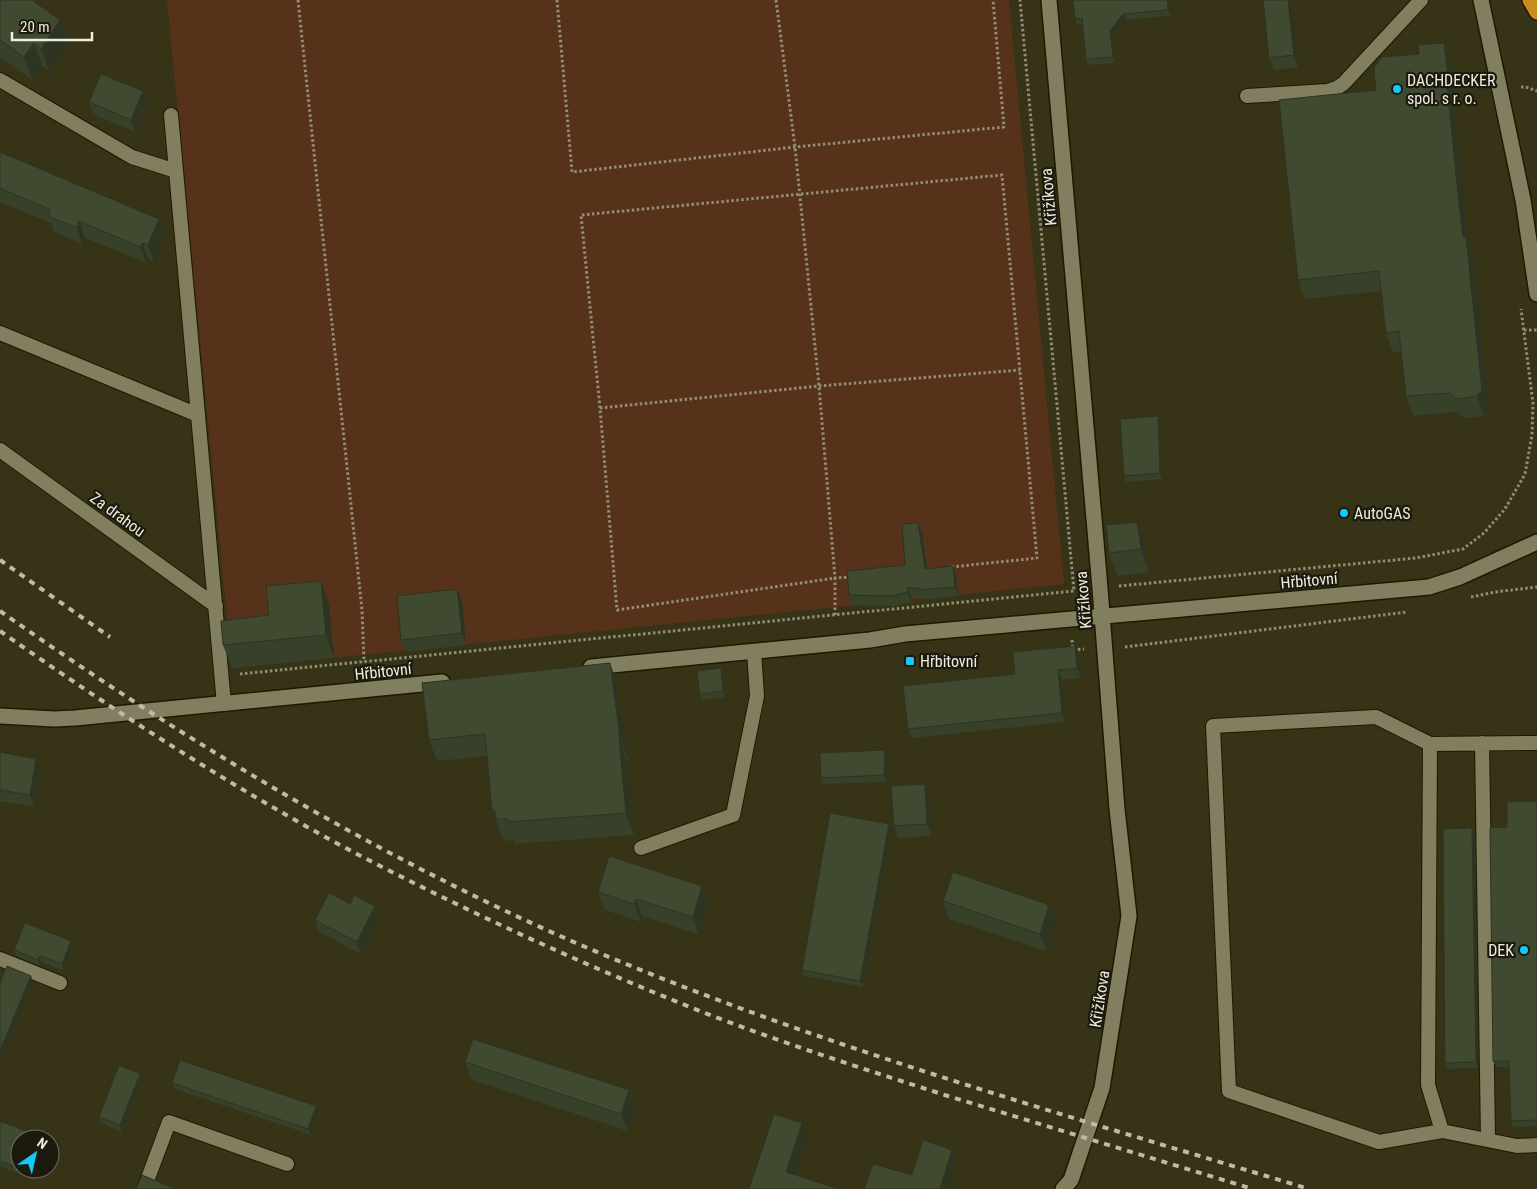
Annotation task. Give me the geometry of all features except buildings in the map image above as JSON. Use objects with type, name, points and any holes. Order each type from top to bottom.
[{"type":"highway","points":[[1530,0],[1537,12]]},
{"type":"street","name":"Křižíkova","points":[[1049,0],[1100,588],[1117,809],[1129,916],[1102,1088],[1071,1180],[1064,1189]]},
{"type":"street","points":[[1481,0],[1523,200],[1537,294]]},
{"type":"street","name":"Hřbitovní","points":[[576,669],[870,640],[905,634],[1429,587],[1460,576],[1537,542]]},
{"type":"street","name":"Hřbitovní","points":[[0,716],[54,719],[75,718],[457,681]]},
{"type":"lane","points":[[1247,96],[1328,91],[1337,88],[1344,83],[1421,0]]},
{"type":"lane","points":[[0,80],[132,157],[176,171]]},
{"type":"lane","points":[[171,115],[224,704]]},
{"type":"lane","points":[[0,333],[198,415]]},
{"type":"lane","name":"Za drahou","points":[[0,450],[216,606]]},
{"type":"lane","points":[[641,848],[733,815],[757,696],[754,651]]},
{"type":"lane","points":[[1537,743],[1430,744],[1376,717],[1213,726],[1228,1091],[1379,1142],[1442,1131],[1517,1146],[1537,1145]]},
{"type":"lane","points":[[1482,743],[1488,1139]]},
{"type":"lane","points":[[1430,744],[1428,1084],[1442,1131]]},
{"type":"lane","points":[[0,959],[60,983]]},
{"type":"lane","points":[[144,1189],[169,1122],[287,1164]]},
{"type":"path","points":[[298,0],[362,610],[364,662]]},
{"type":"path","points":[[557,0],[572,172],[1004,127],[993,0]]},
{"type":"path","points":[[776,0],[795,148],[819,386],[835,578],[836,615]]},
{"type":"path","points":[[1020,0],[1074,591]]},
{"type":"path","points":[[854,576],[617,610],[581,215],[1002,175],[1037,558],[950,567]]},
{"type":"path","points":[[221,676],[1416,558],[1463,550],[1484,533],[1505,509],[1525,474],[1532,435],[1533,404],[1520,303]]},
{"type":"path","points":[[1524,330],[1537,330]]},
{"type":"path","points":[[600,408],[819,386],[1020,370]]},
{"type":"path","points":[[1467,598],[1495,592],[1537,587]]},
{"type":"path","points":[[1132,647],[1411,611]]},
{"type":"shaded area","points":[[167,0],[1009,0],[1064,584],[232,668]]},
{"type":"railway","points":[[0,560],[110,637]]},
{"type":"railway","points":[[0,611],[138,704],[279,791],[425,871],[576,943],[665,980],[847,1046],[1031,1105],[1309,1189]]},
{"type":"railway","points":[[0,631],[167,743],[296,821],[430,891],[566,955],[705,1013],[796,1046],[948,1096],[1253,1189]]},
{"type":"place","name":"DACHDECKER spol. s r. o.","points":[[1397,89]]},
{"type":"place","name":"AutoGAS","points":[[1344,513]]},
{"type":"place","name":"Hřbitovní","points":[[910,661]]},
{"type":"place","name":"DEK","points":[[1524,950]]}]
